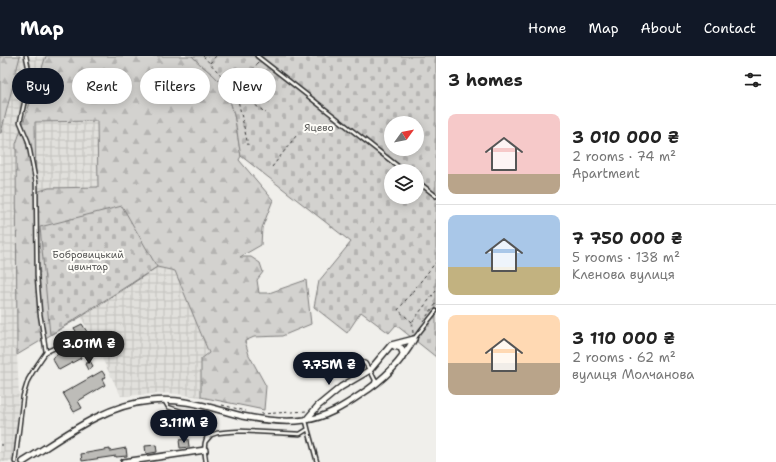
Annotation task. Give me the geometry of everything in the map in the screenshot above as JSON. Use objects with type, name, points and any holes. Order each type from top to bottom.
[{"type":"street","points":[[306,420],[315,409],[341,387],[370,370],[391,345],[414,339]]},
{"type":"street","points":[[23,462],[87,423],[113,410],[130,404],[164,400],[184,401],[266,421],[306,420],[327,414],[354,399],[386,376],[408,352],[414,339]]},
{"type":"street","points":[[391,345],[401,348],[403,353],[402,358]]},
{"type":"street","points":[[124,462],[205,450]]},
{"type":"lane","points":[[26,56],[28,68]]},
{"type":"lane","points":[[257,56],[395,164]]},
{"type":"lane","points":[[24,104],[20,122],[28,141],[36,183],[37,276],[40,314],[46,352]]},
{"type":"lane","points":[[424,187],[436,196]]},
{"type":"lane","points":[[414,339],[436,311]]},
{"type":"lane","points":[[15,462],[25,388],[35,368],[46,352],[74,340]]},
{"type":"lane","points":[[329,360],[359,361],[365,363],[374,380],[374,386]]},
{"type":"lane","points":[[164,400],[168,407],[205,418],[209,430],[205,450],[206,462]]},
{"type":"lane","points":[[306,420],[317,462]]},
{"type":"lane","points":[[206,441],[211,435],[216,433],[241,431],[300,434],[308,429]]},
{"type":"path","points":[[203,56],[218,72]]},
{"type":"path","points":[[210,63],[216,56]]},
{"type":"path","points":[[254,68],[261,59]]},
{"type":"path","points":[[239,104],[248,145]]},
{"type":"path","points":[[254,104],[266,113]]},
{"type":"path","points":[[272,167],[296,136]]},
{"type":"path","points":[[414,339],[412,322],[398,310],[436,262]]},
{"type":"path","points":[[412,322],[436,291]]},
{"type":"path","points":[[218,404],[231,406],[248,412]]},
{"type":"path","points":[[260,414],[302,412],[315,409]]},
{"type":"path","points":[[0,445],[4,446]]},
{"type":"shaded area","points":[[20,56],[46,56],[42,68],[17,68]]},
{"type":"shaded area","points":[[12,88],[12,104],[30,104],[16,144],[17,355],[19,395],[14,462],[0,462],[1,133]]},
{"type":"shaded area","points":[[35,121],[97,121],[98,187],[49,188],[36,192]]},
{"type":"shaded area","points":[[157,267],[175,271],[209,353],[201,359],[201,397],[169,393],[121,396],[81,317]]},
{"type":"green space","points":[[0,56],[20,56],[17,68],[12,68],[12,88],[0,133]]},
{"type":"green space","points":[[46,56],[192,56],[205,68],[140,68],[140,104],[210,104],[210,72],[217,78],[218,104],[231,104],[235,118],[241,156],[239,160],[273,200],[262,228],[261,245],[240,257],[251,257],[260,263],[263,272],[257,280],[259,293],[269,293],[306,280],[311,324],[282,336],[254,337],[245,341],[249,355],[266,386],[264,410],[201,397],[201,359],[209,353],[175,271],[157,267],[99,306],[17,355],[16,144],[30,104],[64,104],[64,68],[42,68]],"holes":[[[97,121],[98,187],[49,188],[36,192],[35,122]]]},
{"type":"green space","name":"Яцево","points":[[192,56],[436,56],[436,357],[396,325],[389,333],[361,312],[347,333],[314,307],[319,281],[351,242],[241,156],[235,118],[231,104],[276,104],[276,68],[218,68],[218,79],[210,72],[210,68],[205,68]]},
{"type":"green space","name":"Бобровицький цвинтар","points":[[122,206],[157,267],[50,335],[40,227]]},
{"type":"building","points":[[82,324],[95,344],[87,349],[74,328]]},
{"type":"building","points":[[74,344],[81,358],[59,370],[52,358]]},
{"type":"building","points":[[90,361],[93,366],[88,370],[85,364]]},
{"type":"building","points":[[102,371],[106,377],[102,379],[105,385],[78,401],[82,408],[74,412],[63,393]]},
{"type":"building","points":[[188,439],[189,447],[180,448],[179,440]]},
{"type":"building","points":[[156,445],[157,452],[146,454],[145,446]]},
{"type":"building","points":[[126,448],[127,456],[116,456],[82,461],[81,454]]}]
